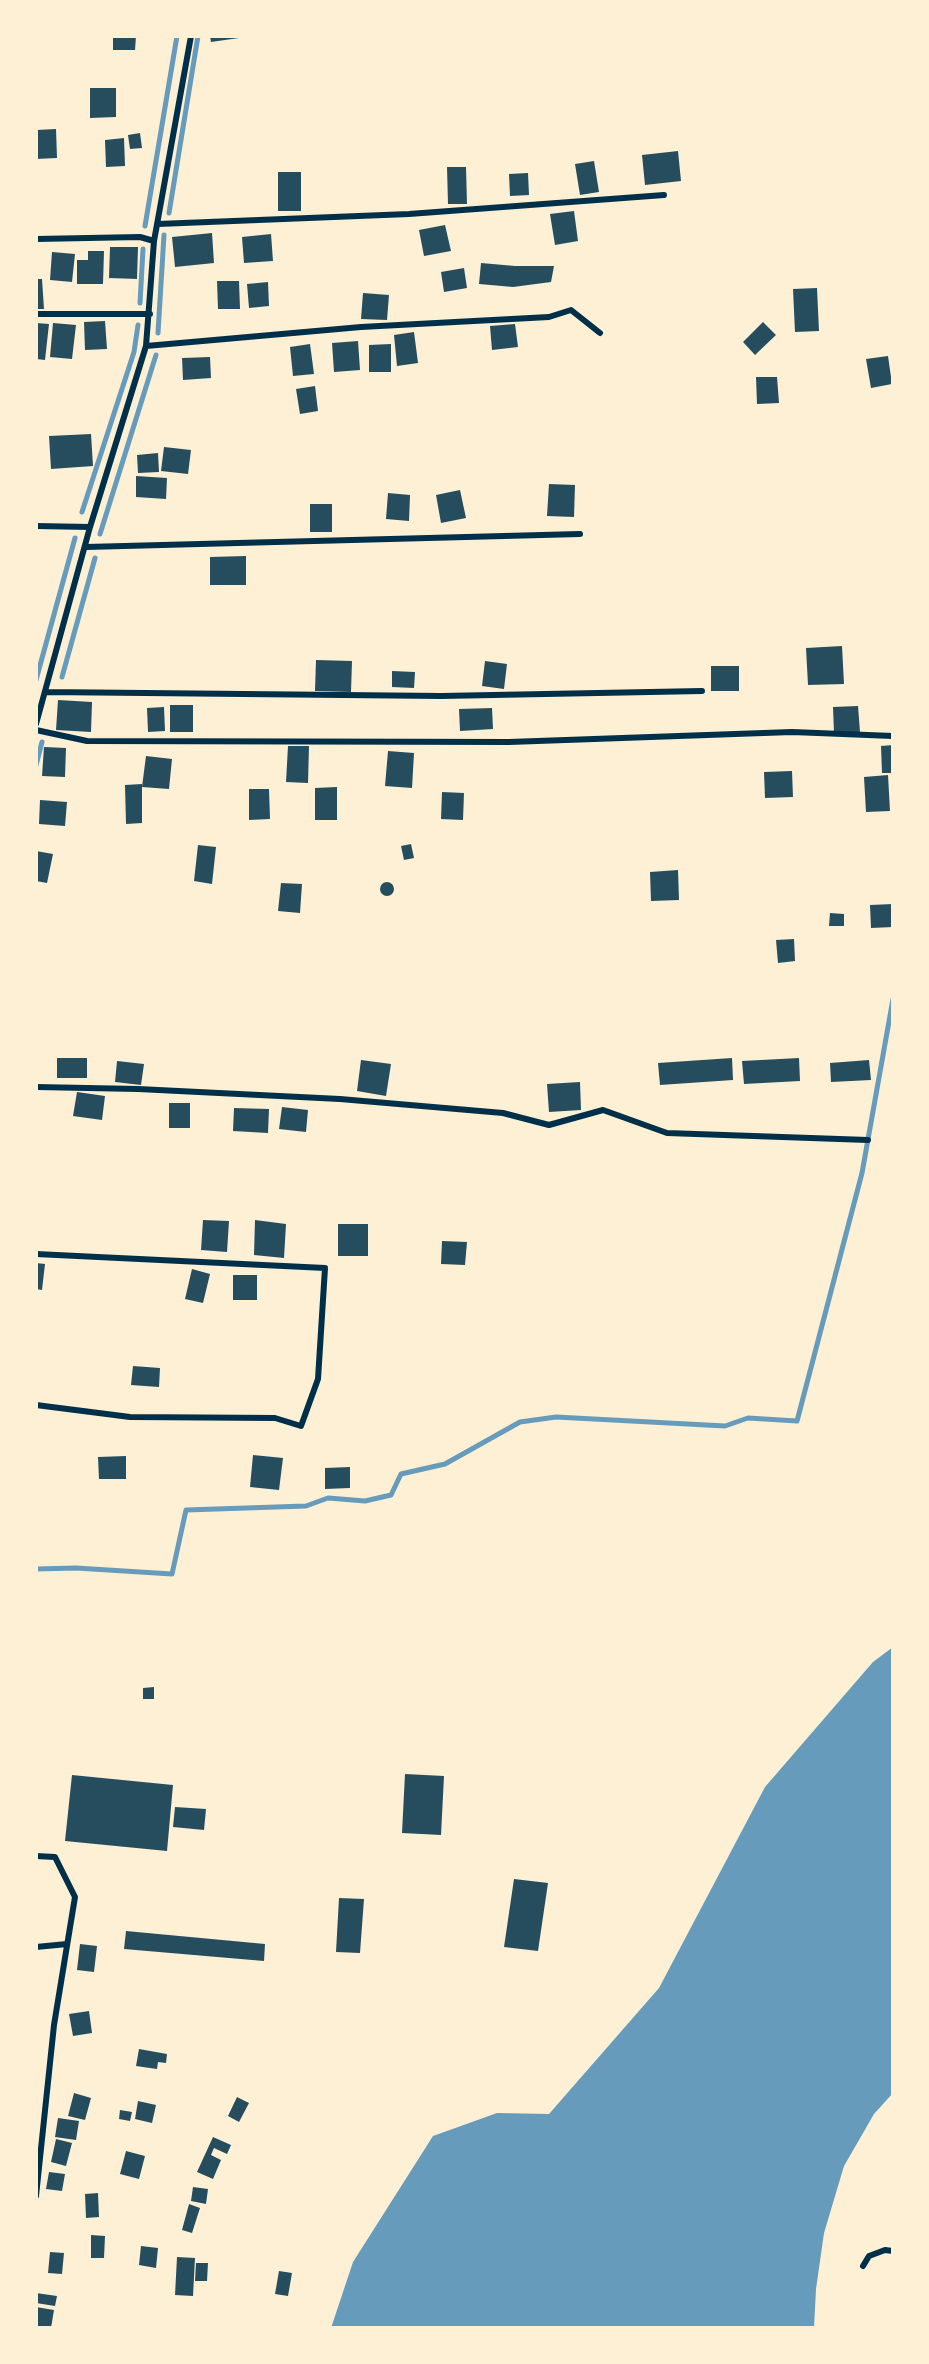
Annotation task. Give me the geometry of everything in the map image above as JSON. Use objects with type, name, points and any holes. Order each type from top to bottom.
[{"type":"street","points":[[36,724],[90,527],[146,346],[154,241],[191,36]]},
{"type":"street","points":[[158,224],[409,214],[664,195]]},
{"type":"street","points":[[36,239],[140,237],[154,241]]},
{"type":"street","points":[[146,346],[361,327],[549,317],[571,310],[600,333]]},
{"type":"street","points":[[36,314],[150,314]]},
{"type":"street","points":[[36,526],[90,527]]},
{"type":"street","points":[[86,547],[580,534]]},
{"type":"street","points":[[46,692],[441,696],[702,691]]},
{"type":"street","points":[[36,730],[87,741],[509,742],[792,732],[893,736]]},
{"type":"street","points":[[36,1087],[138,1089],[340,1099],[503,1113],[549,1125],[603,1110],[667,1132],[868,1140]]},
{"type":"street","points":[[36,1254],[325,1268],[318,1379],[301,1426],[274,1418],[130,1417],[36,1405]]},
{"type":"street","points":[[36,1856],[55,1857],[75,1897],[54,2025],[36,2196]]},
{"type":"street","points":[[36,1947],[67,1944]]},
{"type":"street","points":[[863,2266],[869,2256],[885,2250],[893,2250]]},
{"type":"water","points":[[893,1647],[893,2093],[874,2114],[844,2166],[824,2233],[816,2289],[814,2328],[331,2328],[353,2262],[433,2136],[497,2113],[549,2114],[659,1988],[765,1787],[873,1662]]},
{"type":"building","points":[[113,36],[136,36],[135,50],[113,50]]},
{"type":"building","points":[[210,36],[246,36],[246,37],[211,42]]},
{"type":"building","points":[[90,88],[116,88],[116,117],[90,118]]},
{"type":"building","points":[[56,129],[57,158],[36,159],[36,130]]},
{"type":"building","points":[[140,133],[142,148],[130,149],[128,135]]},
{"type":"building","points":[[124,138],[125,166],[106,167],[105,140]]},
{"type":"building","points":[[678,151],[681,181],[645,185],[642,155]]},
{"type":"building","points":[[594,161],[599,192],[580,195],[575,164]]},
{"type":"building","points":[[447,167],[466,167],[467,204],[448,204]]},
{"type":"building","points":[[278,172],[301,172],[301,211],[278,211]]},
{"type":"building","points":[[528,173],[529,195],[510,196],[509,174]]},
{"type":"building","points":[[574,211],[578,241],[555,245],[550,214]]},
{"type":"building","points":[[445,225],[451,251],[424,256],[419,230]]},
{"type":"building","points":[[212,233],[214,263],[175,267],[172,237]]},
{"type":"building","points":[[271,234],[273,261],[244,263],[242,237]]},
{"type":"building","points":[[110,247],[138,247],[137,279],[109,278]]},
{"type":"building","points":[[88,251],[104,251],[103,284],[77,284],[77,260],[88,260]]},
{"type":"building","points":[[52,252],[75,254],[72,282],[50,280]]},
{"type":"building","points":[[481,263],[554,266],[551,282],[513,287],[479,284]]},
{"type":"building","points":[[464,268],[467,288],[444,292],[441,272]]},
{"type":"building","points":[[36,279],[42,279],[44,309],[36,309]]},
{"type":"building","points":[[217,281],[239,281],[240,309],[218,309]]},
{"type":"building","points":[[268,282],[269,306],[249,308],[247,284]]},
{"type":"building","points":[[817,288],[819,331],[795,332],[793,289]]},
{"type":"building","points":[[363,293],[389,295],[387,320],[361,319]]},
{"type":"building","points":[[105,321],[107,349],[85,350],[84,322]]},
{"type":"building","points":[[763,322],[776,335],[755,355],[743,342]]},
{"type":"building","points":[[36,323],[49,324],[45,360],[36,359]]},
{"type":"building","points":[[53,323],[76,325],[72,359],[50,357]]},
{"type":"building","points":[[515,324],[518,347],[492,350],[490,326]]},
{"type":"building","points":[[414,332],[418,363],[397,366],[394,335]]},
{"type":"building","points":[[358,341],[360,370],[334,372],[332,343]]},
{"type":"building","points":[[310,344],[314,374],[293,376],[290,347]]},
{"type":"building","points":[[391,344],[391,372],[369,372],[369,345]]},
{"type":"building","points":[[888,356],[892,384],[871,388],[866,359]]},
{"type":"building","points":[[210,357],[211,378],[183,380],[182,358]]},
{"type":"building","points":[[756,377],[777,377],[779,403],[757,404]]},
{"type":"building","points":[[315,386],[318,411],[300,414],[296,389]]},
{"type":"building","points":[[91,434],[93,466],[51,469],[49,436]]},
{"type":"building","points":[[164,447],[191,450],[188,474],[161,471]]},
{"type":"building","points":[[158,453],[159,472],[138,473],[137,455]]},
{"type":"building","points":[[136,476],[167,478],[166,499],[136,497]]},
{"type":"building","points":[[549,484],[575,485],[574,517],[547,516]]},
{"type":"building","points":[[460,490],[466,518],[441,523],[436,495]]},
{"type":"building","points":[[388,493],[410,495],[409,521],[386,519]]},
{"type":"building","points":[[310,504],[332,504],[332,532],[310,532]]},
{"type":"building","points":[[246,556],[246,585],[210,585],[210,557]]},
{"type":"building","points":[[842,646],[844,684],[808,685],[806,648]]},
{"type":"building","points":[[316,660],[352,661],[351,692],[315,691]]},
{"type":"building","points":[[485,661],[507,664],[504,689],[482,686]]},
{"type":"building","points":[[711,666],[739,666],[739,691],[711,691]]},
{"type":"building","points":[[392,671],[415,672],[414,688],[392,687]]},
{"type":"building","points":[[58,700],[92,702],[91,732],[56,730]]},
{"type":"building","points":[[170,705],[193,705],[193,732],[170,732]]},
{"type":"building","points":[[858,706],[860,732],[834,733],[833,707]]},
{"type":"building","points":[[164,707],[165,731],[148,732],[147,708]]},
{"type":"building","points":[[492,708],[493,729],[460,731],[459,709]]},
{"type":"building","points":[[893,745],[893,773],[882,773],[881,746]]},
{"type":"building","points":[[288,746],[309,746],[308,783],[286,782]]},
{"type":"building","points":[[44,747],[66,748],[65,777],[42,776]]},
{"type":"building","points":[[388,751],[414,753],[412,788],[385,786]]},
{"type":"building","points":[[146,756],[172,759],[169,789],[142,787]]},
{"type":"building","points":[[792,771],[793,797],[765,798],[764,772]]},
{"type":"building","points":[[888,775],[890,811],[866,812],[864,777]]},
{"type":"building","points":[[142,784],[142,823],[126,824],[125,785]]},
{"type":"building","points":[[337,787],[337,820],[315,820],[315,788]]},
{"type":"building","points":[[249,789],[269,789],[270,819],[249,820]]},
{"type":"building","points":[[442,792],[464,793],[463,820],[441,819]]},
{"type":"building","points":[[40,800],[67,802],[65,826],[39,824]]},
{"type":"building","points":[[411,844],[414,858],[404,860],[401,846]]},
{"type":"building","points":[[198,845],[216,847],[212,884],[194,881]]},
{"type":"building","points":[[36,851],[53,854],[47,883],[36,881]]},
{"type":"building","points":[[678,870],[679,900],[651,901],[650,872]]},
{"type":"building","points":[[384,882],[390,882],[394,889],[390,896],[384,896],[380,892],[380,886]]},
{"type":"building","points":[[281,883],[302,884],[300,913],[278,911]]},
{"type":"building","points":[[893,904],[893,927],[871,928],[870,905]]},
{"type":"building","points":[[830,913],[844,914],[844,926],[829,926]]},
{"type":"building","points":[[794,939],[795,961],[778,963],[776,940]]},
{"type":"building","points":[[57,1058],[87,1058],[87,1078],[57,1078]]},
{"type":"building","points":[[732,1058],[733,1080],[660,1085],[658,1063]]},
{"type":"building","points":[[799,1058],[800,1081],[744,1084],[742,1061]]},
{"type":"building","points":[[361,1060],[391,1064],[386,1096],[357,1091]]},
{"type":"building","points":[[869,1060],[871,1080],[831,1082],[830,1063]]},
{"type":"building","points":[[117,1061],[144,1064],[141,1085],[115,1082]]},
{"type":"building","points":[[580,1082],[581,1110],[549,1112],[547,1084]]},
{"type":"building","points":[[77,1092],[105,1096],[102,1120],[73,1116]]},
{"type":"building","points":[[169,1103],[190,1103],[190,1128],[169,1128]]},
{"type":"building","points":[[282,1107],[308,1110],[306,1132],[279,1129]]},
{"type":"building","points":[[234,1108],[269,1109],[268,1133],[233,1131]]},
{"type":"building","points":[[203,1220],[229,1221],[227,1252],[201,1250]]},
{"type":"building","points":[[255,1220],[286,1224],[284,1258],[254,1255]]},
{"type":"building","points":[[338,1224],[368,1224],[368,1256],[338,1256]]},
{"type":"building","points":[[442,1241],[467,1242],[465,1265],[441,1264]]},
{"type":"building","points":[[36,1263],[45,1264],[42,1290],[36,1289]]},
{"type":"building","points":[[192,1269],[210,1274],[203,1303],[185,1299]]},
{"type":"building","points":[[233,1275],[257,1275],[257,1300],[233,1300]]},
{"type":"building","points":[[133,1366],[160,1368],[159,1387],[131,1385]]},
{"type":"building","points":[[253,1455],[283,1458],[279,1490],[250,1487]]},
{"type":"building","points":[[126,1456],[126,1479],[99,1479],[98,1457]]},
{"type":"building","points":[[350,1467],[350,1488],[325,1489],[325,1468]]},
{"type":"building","points":[[154,1687],[154,1699],[143,1699],[143,1688]]},
{"type":"building","points":[[405,1774],[444,1776],[441,1835],[402,1833]]},
{"type":"building","points":[[72,1775],[173,1785],[167,1851],[65,1841]]},
{"type":"building","points":[[175,1807],[206,1809],[204,1830],[173,1827]]},
{"type":"building","points":[[514,1879],[548,1883],[538,1951],[504,1947]]},
{"type":"building","points":[[339,1898],[364,1899],[360,1953],[336,1952]]},
{"type":"building","points":[[126,1931],[265,1944],[264,1961],[124,1949]]},
{"type":"building","points":[[80,1944],[97,1946],[94,1972],[77,1970]]},
{"type":"building","points":[[89,2011],[92,2033],[73,2036],[69,2014]]},
{"type":"building","points":[[139,2049],[167,2054],[166,2063],[158,2062],[157,2069],[136,2066]]},
{"type":"building","points":[[74,2093],[91,2098],[85,2120],[68,2116]]},
{"type":"building","points":[[237,2097],[249,2103],[239,2122],[228,2116]]},
{"type":"building","points":[[138,2101],[156,2105],[152,2123],[135,2119]]},
{"type":"building","points":[[120,2110],[132,2112],[130,2121],[119,2119]]},
{"type":"building","points":[[58,2118],[79,2121],[76,2140],[55,2137]]},
{"type":"building","points":[[213,2137],[231,2145],[227,2154],[214,2148],[211,2155],[221,2160],[213,2179],[197,2172]]},
{"type":"building","points":[[56,2139],[72,2143],[66,2166],[51,2162]]},
{"type":"building","points":[[126,2151],[145,2156],[139,2179],[120,2174]]},
{"type":"building","points":[[49,2172],[65,2174],[62,2191],[46,2189]]},
{"type":"building","points":[[193,2187],[208,2189],[206,2204],[191,2201]]},
{"type":"building","points":[[98,2193],[99,2217],[86,2218],[85,2194]]},
{"type":"building","points":[[189,2204],[200,2208],[192,2233],[182,2230]]},
{"type":"building","points":[[91,2235],[105,2236],[104,2258],[91,2258]]},
{"type":"building","points":[[141,2246],[158,2248],[156,2268],[139,2265]]},
{"type":"building","points":[[50,2252],[64,2253],[62,2274],[48,2273]]},
{"type":"building","points":[[177,2257],[195,2258],[193,2296],[175,2295]]},
{"type":"building","points":[[196,2263],[208,2263],[207,2281],[195,2281]]},
{"type":"building","points":[[279,2271],[292,2273],[288,2296],[275,2294]]},
{"type":"building","points":[[36,2293],[57,2296],[55,2306],[36,2303]]},
{"type":"building","points":[[36,2307],[54,2310],[51,2328],[36,2327]]},
{"type":"waterway","points":[[145,226],[177,36]]},
{"type":"waterway","points":[[169,213],[198,36]]},
{"type":"waterway","points":[[158,333],[164,235]]},
{"type":"waterway","points":[[140,303],[143,249]]},
{"type":"waterway","points":[[82,512],[134,352],[138,325]]},
{"type":"waterway","points":[[100,534],[156,355]]},
{"type":"waterway","points":[[36,680],[75,538]]},
{"type":"waterway","points":[[62,677],[95,558]]},
{"type":"waterway","points":[[36,765],[42,742]]},
{"type":"waterway","points":[[36,1569],[76,1568],[172,1574],[186,1510],[306,1506],[328,1498],[365,1501],[391,1495],[401,1474],[445,1464],[520,1422],[556,1417],[725,1426],[748,1418],[797,1421],[862,1173],[893,999]]}]
